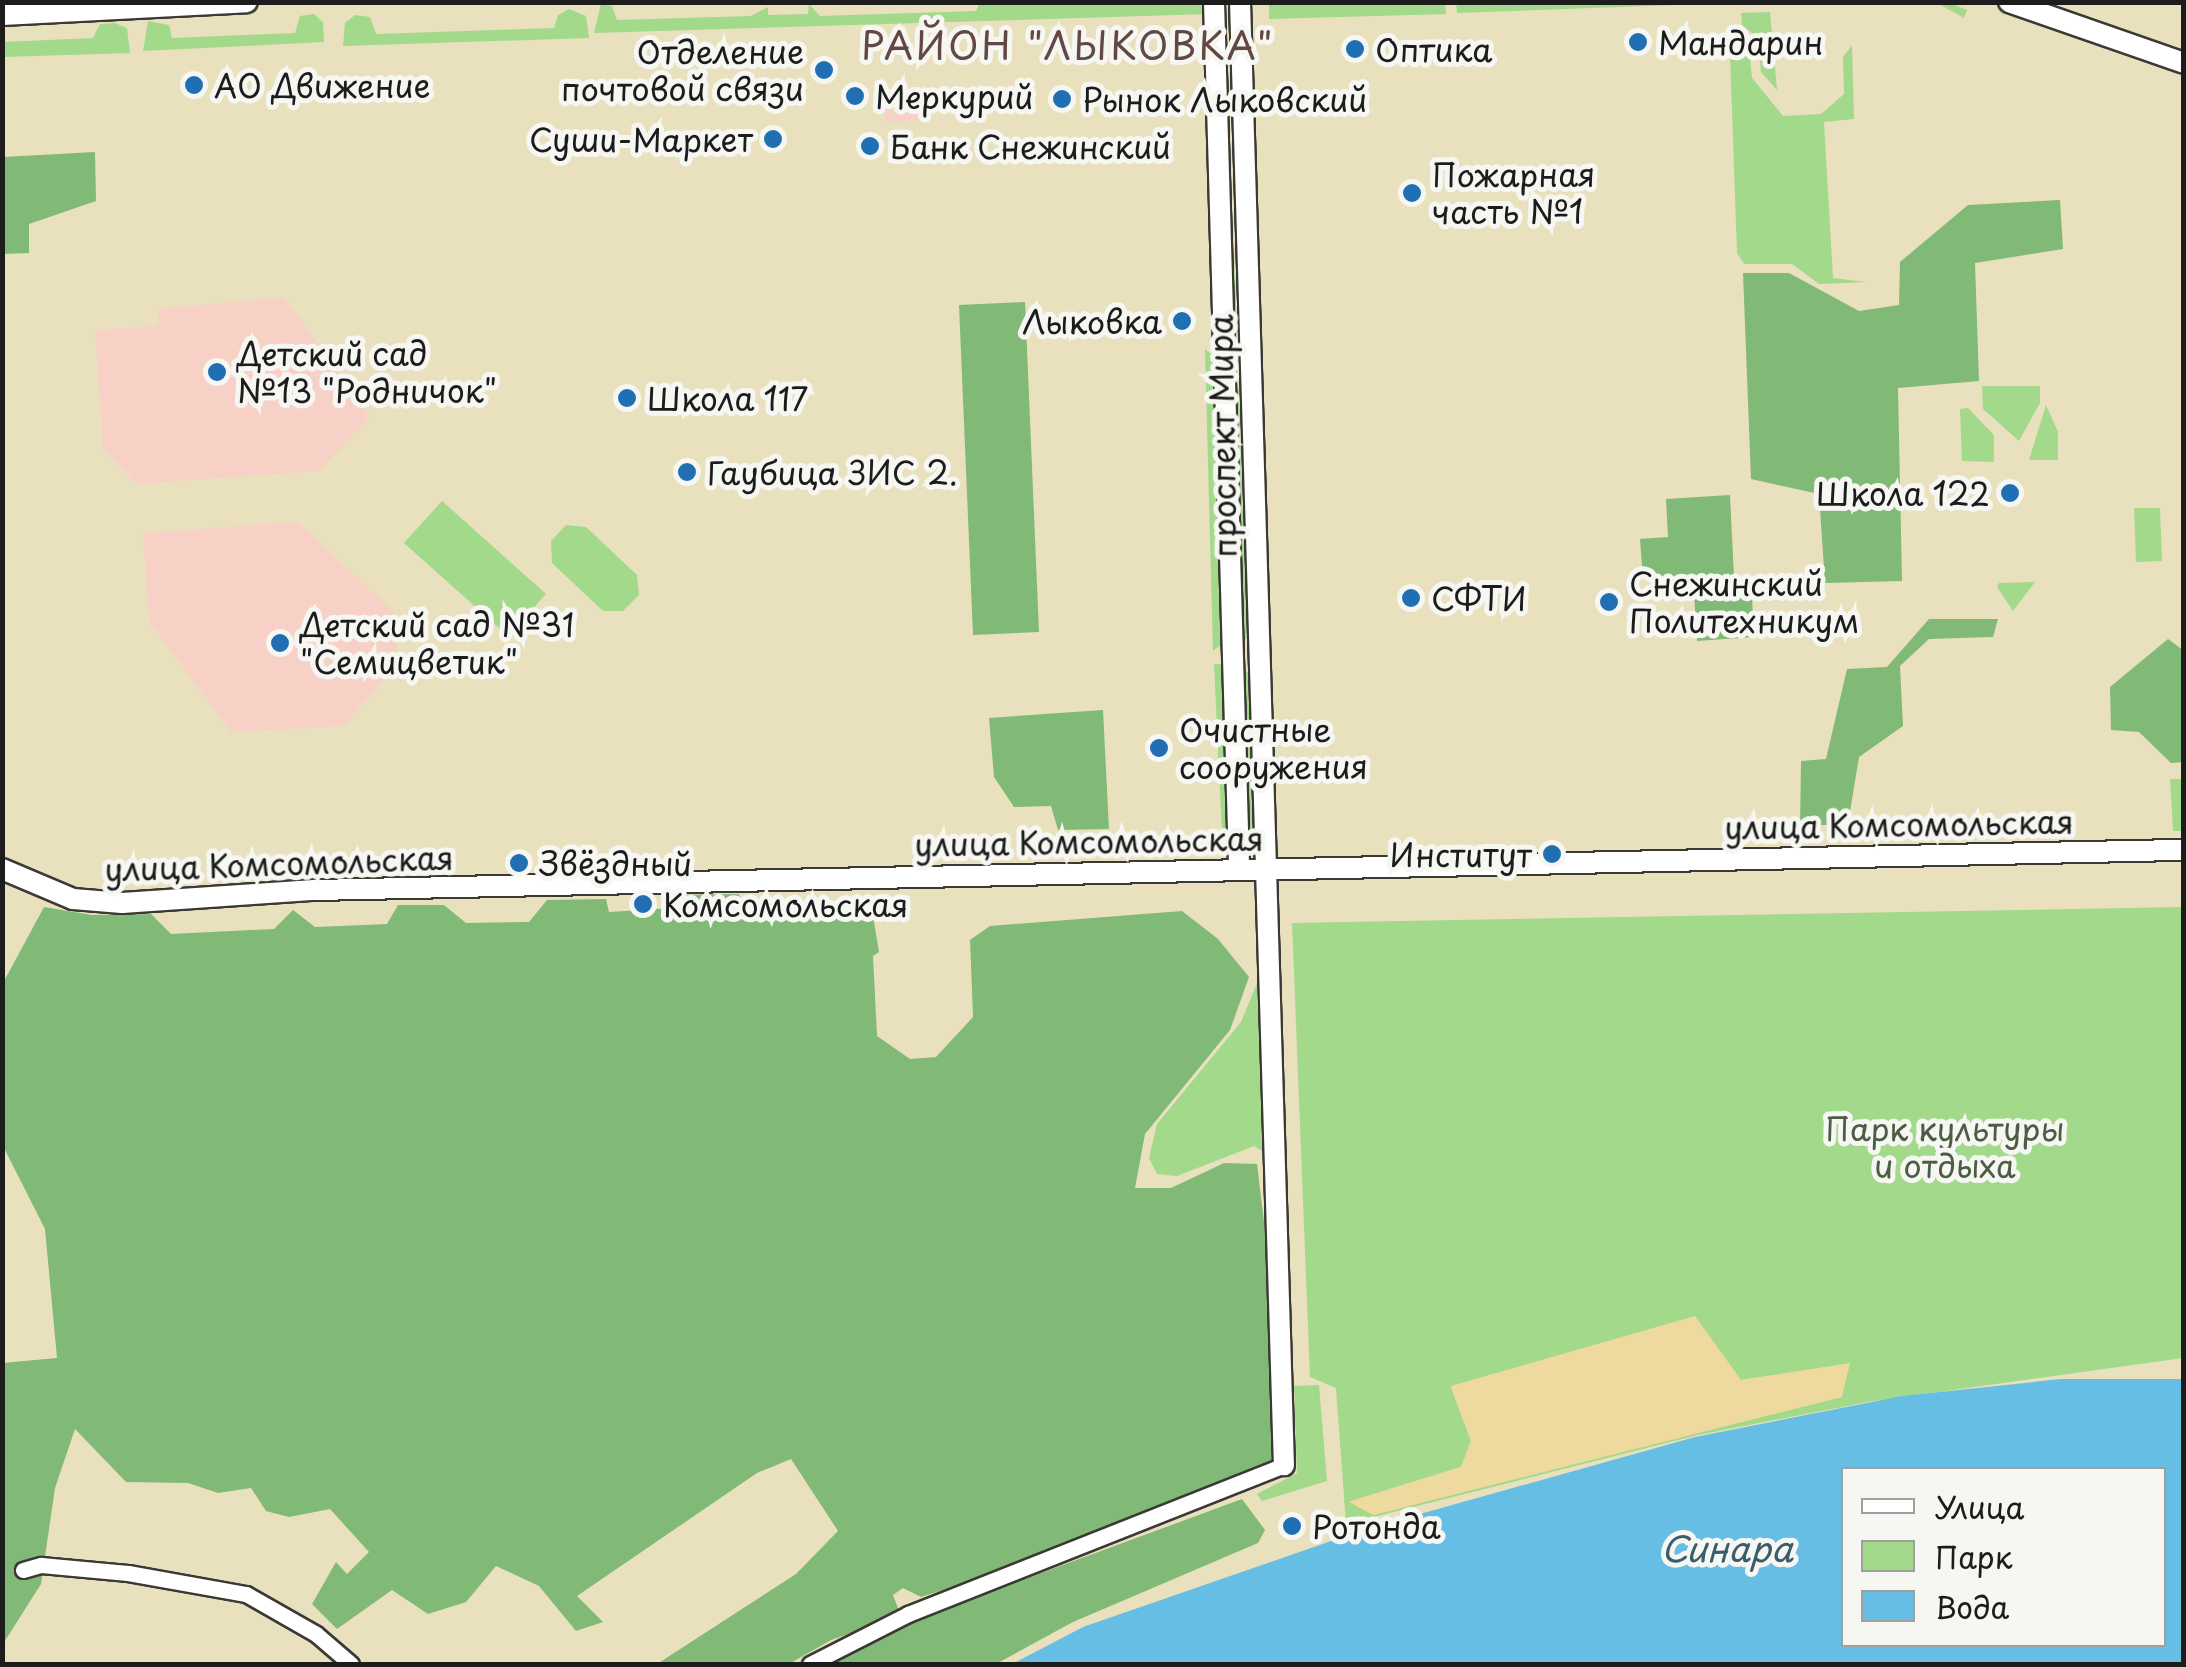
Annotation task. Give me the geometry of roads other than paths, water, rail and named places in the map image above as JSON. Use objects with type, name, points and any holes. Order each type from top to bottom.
[{"type":"street","points":[[2,15],[247,2]]},
{"type":"street","name":"проспект Мира","points":[[1214,2],[1239,867]]},
{"type":"street","name":"проспект Мира","points":[[1240,2],[1256,656],[1284,1465]]},
{"type":"street","points":[[2009,2],[2184,63]]},
{"type":"street","points":[[1221,212],[1247,210]]},
{"type":"street","points":[[1225,378],[1252,377]]},
{"type":"street","points":[[1233,657],[1256,656]]},
{"type":"street","name":"улица Комсомольская","points":[[2,869],[73,898],[122,903],[315,890],[1239,867],[2184,850]]},
{"type":"street","points":[[810,1664],[908,1614],[1284,1465]]},
{"type":"street","points":[[23,1570],[41,1565],[128,1572],[246,1594],[316,1634],[351,1664]]},
{"type":"water","name":"Синара","points":[[2061,1379],[2183,1379],[2183,1664],[1012,1664],[1083,1627],[1363,1530],[1695,1437],[1902,1396]]},
{"type":"place","name":"Мандарин","points":[[1638,42]]},
{"type":"place","name":"Оптика","points":[[1355,49]]},
{"type":"place","name":"Отделение почтовой связи","points":[[824,70]]},
{"type":"place","name":"АО Движение","points":[[194,85]]},
{"type":"place","name":"Меркурий","points":[[855,96]]},
{"type":"place","name":"Рынок Лыковский","points":[[1062,99]]},
{"type":"place","name":"Суши-Маркет","points":[[773,139]]},
{"type":"place","name":"Банк Снежинский","points":[[870,146]]},
{"type":"place","name":"Пожарная часть №1","points":[[1412,193]]},
{"type":"place","name":"Лыковка","points":[[1182,321]]},
{"type":"place","name":"Детский сад №13 \"Родничок\"","points":[[217,372]]},
{"type":"place","name":"Школа 117","points":[[627,398]]},
{"type":"place","name":"Гаубица ЗИС 2.","points":[[687,472]]},
{"type":"place","name":"Школа 122","points":[[2010,493]]},
{"type":"place","name":"СФТИ","points":[[1411,598]]},
{"type":"place","name":"Снежинский Политехникум","points":[[1609,602]]},
{"type":"place","name":"Детский сад №31 \"Семицветик\"","points":[[280,643]]},
{"type":"place","name":"Очистные сооружения","points":[[1159,748]]},
{"type":"place","name":"Институт","points":[[1552,854]]},
{"type":"place","name":"Звёздный","points":[[519,863]]},
{"type":"place","name":"Комсомольская","points":[[643,904]]},
{"type":"place","name":"Ротонда","points":[[1292,1526]]},
{"type":"district","name":"РАЙОН \"ЛЫКОВКА\"","points":[[1068,45]]},
{"type":"park label","name":"Парк культуры и отдыха","points":[[1945,1148]]}]
